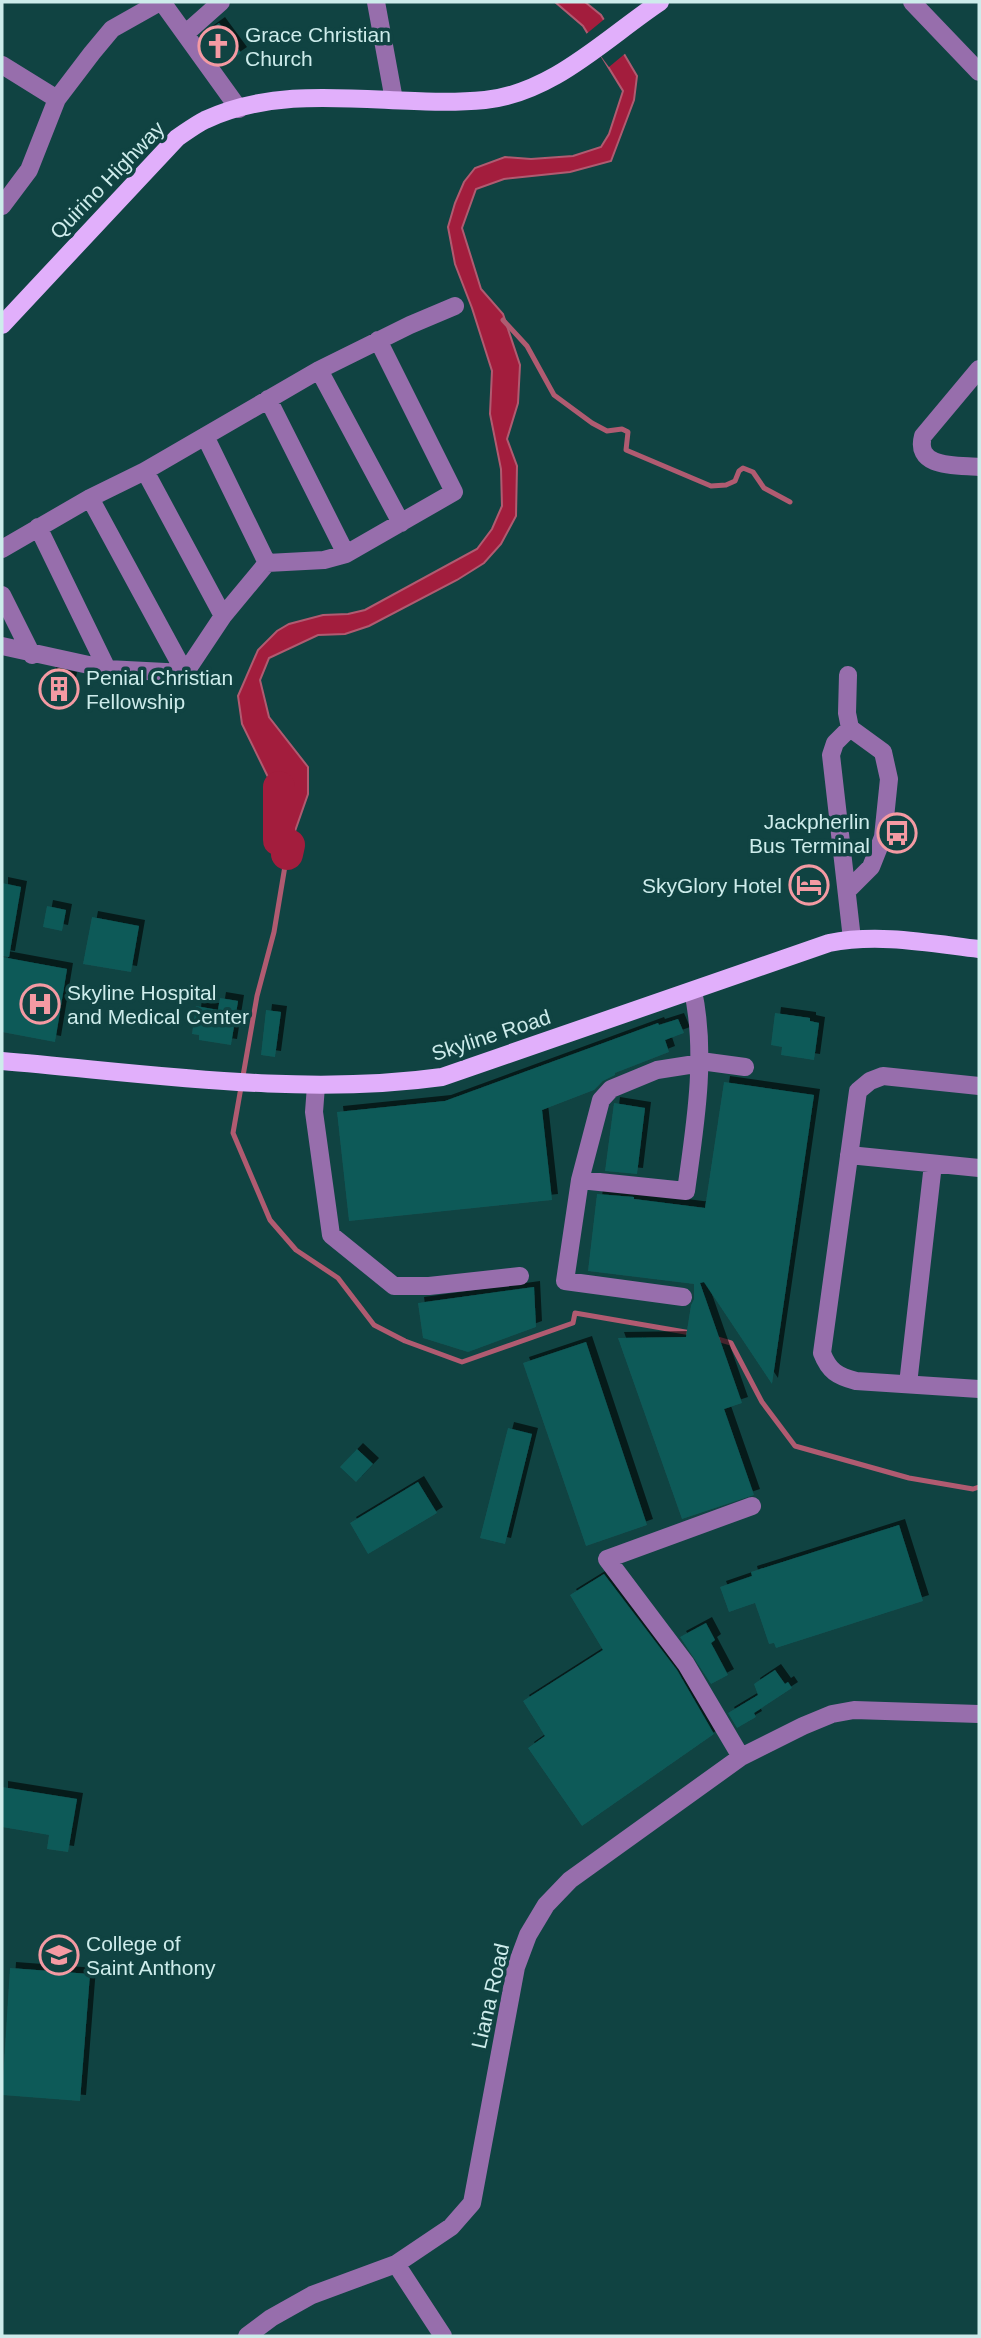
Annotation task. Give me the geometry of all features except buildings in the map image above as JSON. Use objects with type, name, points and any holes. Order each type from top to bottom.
[{"type":"main road","name":"Quirino Highway","points":[[2,325],[177,138],[204,121],[239,108],[296,98],[486,100],[544,82],[660,2]]},
{"type":"main road","name":"Skyline Road","points":[[2,1061],[316,1086],[399,1083],[442,1077],[829,943],[852,939],[887,939],[979,949]]},
{"type":"street","points":[[2,206],[29,170],[57,99],[112,29],[161,2],[239,108]]},
{"type":"street","points":[[185,34],[221,2]]},
{"type":"street","points":[[376,2],[394,100]]},
{"type":"street","points":[[912,2],[979,72]]},
{"type":"street","points":[[2,65],[57,99]]},
{"type":"street","points":[[2,549],[90,498],[145,471],[319,370],[455,306]]},
{"type":"street","points":[[185,673],[223,616],[267,563],[324,560],[346,554],[454,492],[378,340]]},
{"type":"street","points":[[979,369],[923,436],[921,445],[924,454],[934,464],[979,467]]},
{"type":"street","points":[[319,370],[401,523]]},
{"type":"street","points":[[268,399],[346,554]]},
{"type":"street","points":[[205,436],[267,563]]},
{"type":"street","points":[[145,471],[223,616]]},
{"type":"street","points":[[90,498],[185,673]]},
{"type":"street","points":[[38,527],[107,669]]},
{"type":"street","points":[[2,595],[33,655]]},
{"type":"street","points":[[2,646],[33,655],[107,669],[185,673]]},
{"type":"street","points":[[847,891],[871,867],[883,837],[889,779],[883,751],[850,728],[847,713],[848,675]]},
{"type":"street","points":[[850,728],[835,743],[831,755],[852,939]]},
{"type":"street","points":[[580,1180],[686,1191],[695,1127],[699,1063],[698,1015],[693,992]]},
{"type":"street","points":[[683,1297],[565,1281],[580,1180],[601,1100],[611,1089],[657,1070],[708,1062],[745,1067]]},
{"type":"street","points":[[979,1086],[883,1076],[870,1081],[858,1091],[822,1353],[827,1367],[838,1376],[856,1381],[979,1389]]},
{"type":"street","points":[[316,1086],[314,1112],[331,1235],[394,1286],[429,1286],[520,1276]]},
{"type":"street","points":[[849,1155],[979,1168]]},
{"type":"street","points":[[908,1384],[933,1164]]},
{"type":"street","points":[[741,1757],[686,1664],[607,1559],[752,1506]]},
{"type":"street","name":"Liana Road","points":[[247,2336],[271,2318],[312,2295],[396,2264],[451,2227],[472,2203],[516,1967],[528,1935],[545,1905],[570,1880],[741,1757],[832,1714],[854,1710],[979,1714]]},
{"type":"street","points":[[396,2264],[443,2336]]},
{"type":"shaded area","points":[[555,2],[585,2],[601,15],[637,76],[634,100],[611,161],[570,172],[504,179],[476,189],[462,228],[481,289],[503,314],[520,365],[518,403],[507,439],[517,466],[516,516],[501,544],[484,563],[457,580],[369,626],[345,634],[318,635],[269,658],[260,680],[269,717],[308,767],[308,794],[287,854],[274,815],[268,777],[242,724],[238,696],[258,650],[277,631],[289,624],[323,615],[365,610],[477,549],[492,529],[502,506],[501,469],[490,414],[492,371],[455,264],[448,227],[464,182],[475,168],[505,157],[531,159],[573,156],[601,147],[609,134],[623,91],[583,26]]},
{"type":"pier","points":[[607,17],[627,52],[609,67],[585,35]]},
{"type":"waterway","points":[[503,320],[527,346],[554,395],[607,431],[622,429],[628,432],[626,450],[711,486],[735,481],[743,468],[753,472],[764,488],[790,502]]},
{"type":"waterway","points":[[279,787],[279,840],[289,845],[287,854]]},
{"type":"waterway","points":[[287,854],[274,932],[257,996],[233,1133],[270,1220],[296,1250],[338,1278],[374,1325],[405,1341],[462,1362],[573,1323],[575,1313],[691,1333]]},
{"type":"waterway","points":[[714,1338],[731,1343],[762,1402],[795,1446],[909,1478],[973,1489],[979,1487]]},
{"type":"place","name":"Grace Christian Church","points":[[218,46]]},
{"type":"place","name":"Penial Christian Fellowship","points":[[59,689]]},
{"type":"place","name":"Jackpherlin Bus Terminal","points":[[897,833]]},
{"type":"place","name":"SkyGlory Hotel","points":[[809,885]]},
{"type":"place","name":"Skyline Hospital and Medical Center","points":[[40,1004]]},
{"type":"place","name":"College of Saint Anthony","points":[[59,1955]]}]
